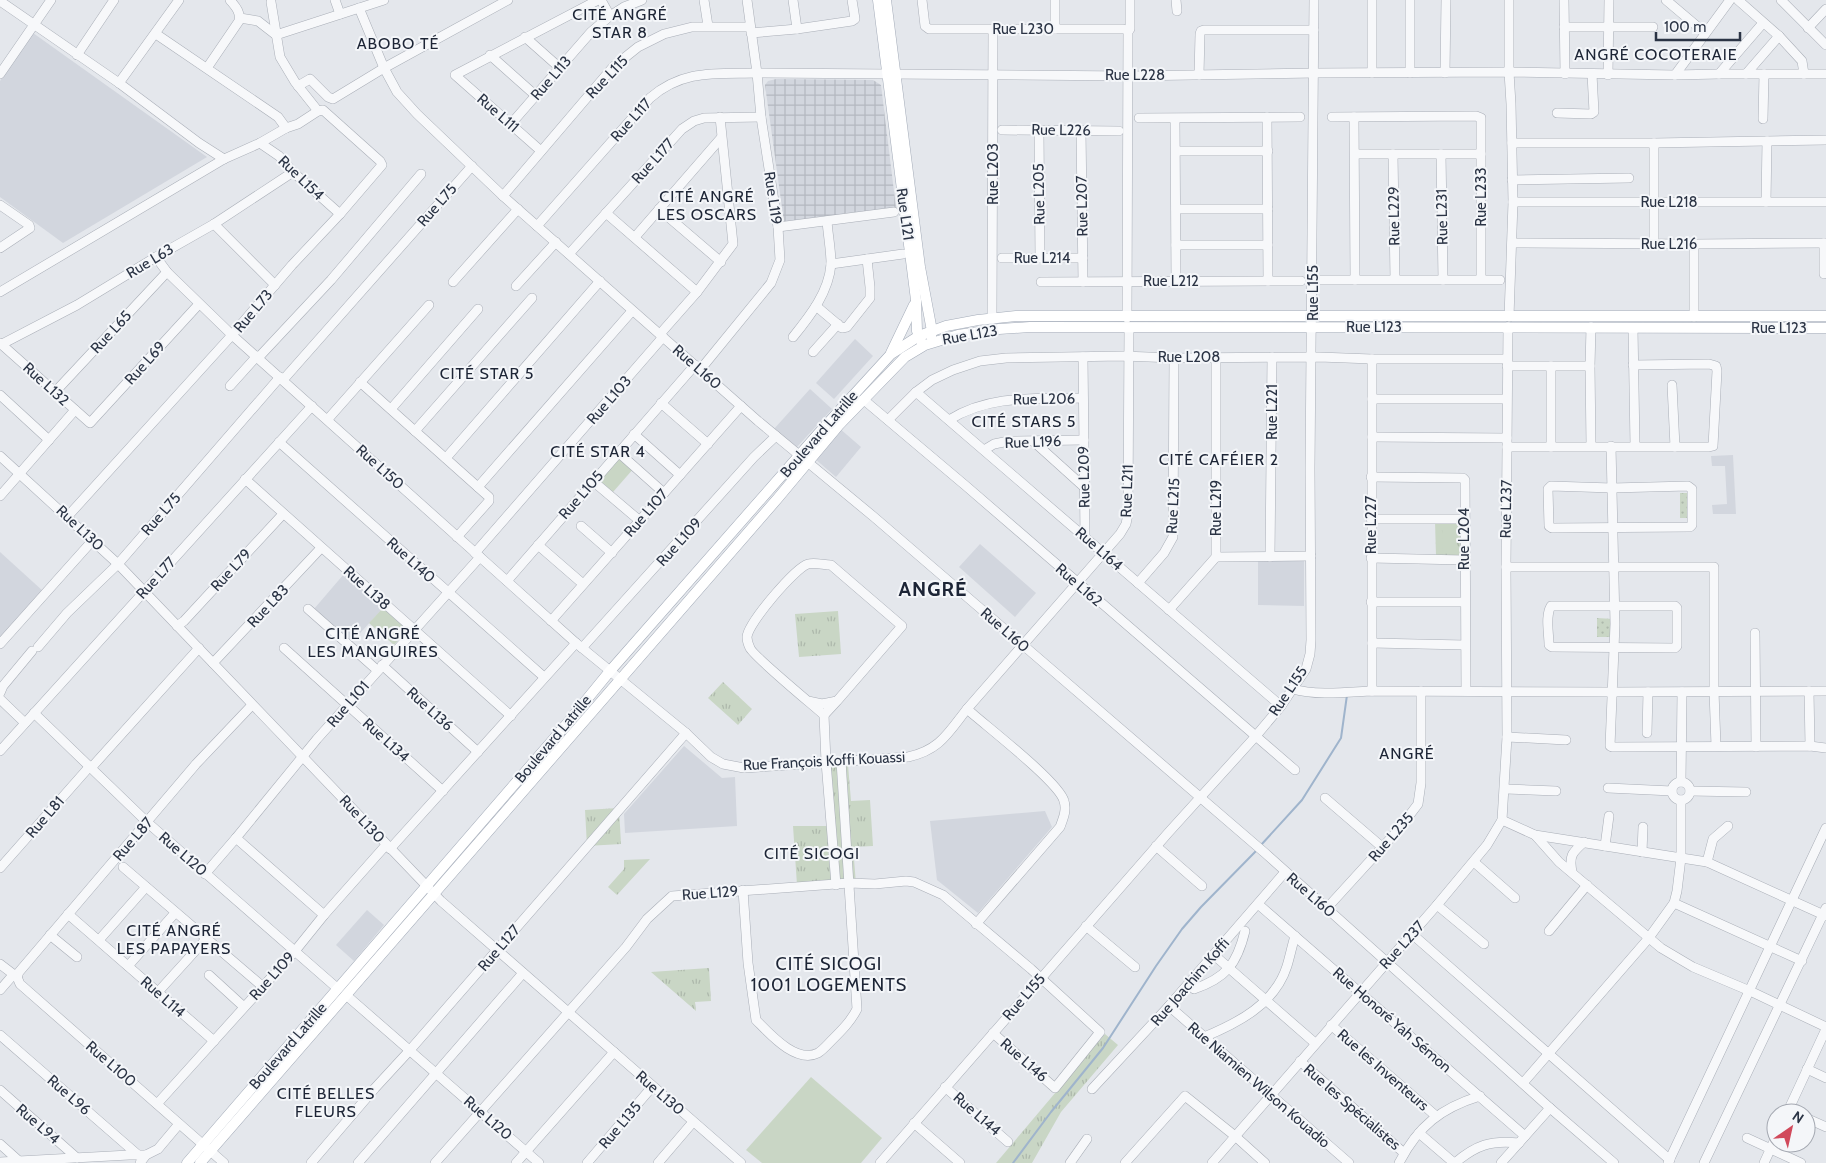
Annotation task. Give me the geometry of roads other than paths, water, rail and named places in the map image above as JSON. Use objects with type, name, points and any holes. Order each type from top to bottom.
[{"type":"main road","name":"Rue L121","points":[[878,0],[891,75],[922,341]]},
{"type":"main road","points":[[886,0],[891,75],[920,266],[932,331]]},
{"type":"main road","points":[[891,354],[911,315],[916,300]]},
{"type":"main road","name":"Rue L123","points":[[932,331],[963,323],[1016,316],[1128,323],[1313,327],[1694,317],[1826,316]]},
{"type":"main road","name":"Rue L123","points":[[922,341],[999,329],[1312,316],[1509,322],[1590,327],[1826,328]]},
{"type":"main road","name":"Boulevard Latrille","points":[[200,1163],[206,1148],[337,988],[570,720],[610,671],[804,459],[932,331]]},
{"type":"main road","name":"Boulevard Latrille","points":[[187,1163],[206,1148],[346,995],[434,894],[621,679],[891,354],[922,341]]},
{"type":"street","points":[[0,74],[51,0]]},
{"type":"street","points":[[76,55],[114,0]]},
{"type":"street","points":[[119,83],[179,0]]},
{"type":"street","points":[[207,68],[240,18],[238,11],[230,0]]},
{"type":"street","points":[[335,0],[340,14]]},
{"type":"street","points":[[276,35],[384,0]]},
{"type":"street","points":[[298,86],[310,80],[328,97],[333,99],[384,68],[508,0]]},
{"type":"street","points":[[535,95],[490,55],[599,0],[610,16]]},
{"type":"street","name":"Rue L113","points":[[510,125],[591,32],[622,4],[642,0]]},
{"type":"street","points":[[704,0],[708,26]]},
{"type":"street","name":"Rue L119","points":[[687,374],[698,367],[772,284],[780,260],[778,227],[761,117],[747,0]]},
{"type":"street","points":[[793,0],[797,29]]},
{"type":"street","name":"Rue L115","points":[[503,196],[613,67],[649,41],[664,34],[692,27],[708,26],[750,30],[797,29],[852,21],[855,18],[852,0]]},
{"type":"street","name":"Rue L230","points":[[922,0],[925,26],[929,29],[1127,29]]},
{"type":"street","points":[[1055,0],[1055,29]]},
{"type":"street","name":"Rue L211","points":[[1022,646],[1120,534],[1126,524],[1128,514],[1127,29],[1130,0]]},
{"type":"street","points":[[1176,0],[1176,11]]},
{"type":"street","name":"Rue L155","points":[[880,1163],[1156,846],[1255,737],[1281,706],[1306,669],[1310,654],[1314,0]]},
{"type":"street","points":[[1372,0],[1372,73]]},
{"type":"street","points":[[1410,0],[1410,73]]},
{"type":"street","points":[[1445,73],[1446,0]]},
{"type":"street","name":"Rue L237","points":[[1212,1163],[1270,1094],[1438,905],[1487,845],[1502,820],[1506,790],[1507,738],[1506,399],[1513,202],[1509,0]]},
{"type":"street","points":[[1564,0],[1565,74]]},
{"type":"street","points":[[1608,0],[1608,75]]},
{"type":"street","points":[[1738,0],[1779,36],[1802,60],[1804,74]]},
{"type":"street","points":[[1781,0],[1826,45]]},
{"type":"street","points":[[0,1],[119,83],[199,143],[224,159]]},
{"type":"street","points":[[1668,1],[1705,33]]},
{"type":"street","points":[[0,292],[224,159],[260,144],[320,111],[298,86],[280,57],[271,2]]},
{"type":"street","points":[[1675,75],[1705,33],[1724,2]]},
{"type":"street","name":"Rue L160","points":[[359,8],[384,68],[397,92],[503,196],[776,436],[1265,853],[1614,1163]]},
{"type":"street","points":[[1808,28],[1826,9]]},
{"type":"street","points":[[240,18],[258,21],[276,35]]},
{"type":"street","points":[[1719,74],[1763,23]]},
{"type":"street","points":[[1564,28],[1653,27]]},
{"type":"street","name":"Rue L203","points":[[992,319],[993,28]]},
{"type":"street","points":[[1199,75],[1201,31],[1314,30]]},
{"type":"street","points":[[156,34],[278,117],[286,128]]},
{"type":"street","points":[[1746,74],[1779,36]]},
{"type":"street","points":[[525,37],[560,68]]},
{"type":"street","name":"Rue L111","points":[[490,55],[455,76],[541,151]]},
{"type":"street","name":"Rue L228","points":[[757,73],[1128,76],[1511,72],[1608,75],[1826,74]]},
{"type":"street","name":"Rue L117","points":[[537,226],[660,89],[671,83],[697,75],[757,73]]},
{"type":"street","points":[[1557,113],[1591,114],[1594,112],[1592,74]]},
{"type":"street","points":[[1763,119],[1764,74]]},
{"type":"street","name":"Rue L73","points":[[68,516],[232,335],[382,165],[380,161],[320,111]]},
{"type":"street","name":"Rue L233","points":[[1354,117],[1479,116],[1482,118],[1481,279]]},
{"type":"street","name":"Rue L177","points":[[569,254],[682,129],[694,121],[720,117],[761,117]]},
{"type":"street","name":"Rue L103","points":[[478,555],[662,336],[733,244],[720,117]]},
{"type":"street","points":[[1267,117],[1268,281]]},
{"type":"street","points":[[1139,118],[1300,117]]},
{"type":"street","points":[[1332,117],[1354,117],[1355,280]]},
{"type":"street","points":[[1175,119],[1176,281]]},
{"type":"street","name":"Rue L226","points":[[1002,130],[1119,131]]},
{"type":"street","name":"Rue L205","points":[[1039,130],[1040,258]]},
{"type":"street","name":"Rue L207","points":[[1081,130],[1083,282]]},
{"type":"street","points":[[634,237],[721,138]]},
{"type":"street","points":[[1512,143],[1826,140]]},
{"type":"street","points":[[1766,202],[1767,141]]},
{"type":"street","points":[[1654,143],[1654,244]]},
{"type":"street","name":"Rue L154","points":[[260,144],[279,156],[293,172],[340,214]]},
{"type":"street","points":[[1176,151],[1268,151]]},
{"type":"street","points":[[1355,154],[1481,154]]},
{"type":"street","name":"Rue L229","points":[[1393,154],[1395,279]]},
{"type":"street","name":"Rue L231","points":[[1440,154],[1443,280]]},
{"type":"street","name":"Rue L75","points":[[0,693],[2,686],[67,613],[118,564],[472,166]]},
{"type":"street","name":"Rue L63","points":[[1,344],[77,305],[214,224],[293,172]]},
{"type":"street","points":[[230,386],[331,280],[421,174]]},
{"type":"street","points":[[1512,180],[1629,178]]},
{"type":"street","name":"Rue L218","points":[[1513,202],[1826,202]]},
{"type":"street","points":[[0,205],[29,225],[30,228],[0,248]]},
{"type":"street","points":[[452,282],[518,209]]},
{"type":"street","points":[[659,209],[721,262]]},
{"type":"street","points":[[1176,209],[1268,209]]},
{"type":"street","points":[[778,227],[894,212]]},
{"type":"street","points":[[606,213],[697,292]]},
{"type":"street","points":[[793,337],[816,306],[823,293],[831,264],[827,221]]},
{"type":"street","points":[[214,224],[275,285]]},
{"type":"street","points":[[516,286],[556,242]]},
{"type":"street","name":"Rue L216","points":[[1512,243],[1825,243]]},
{"type":"street","points":[[1824,274],[1825,243]]},
{"type":"street","points":[[1694,244],[1694,317]]},
{"type":"street","points":[[1176,245],[1268,245]]},
{"type":"street","points":[[831,264],[903,254]]},
{"type":"street","name":"Rue L150","points":[[156,257],[167,272],[198,304],[506,581],[610,671]]},
{"type":"street","name":"Rue L214","points":[[1002,258],[1083,258]]},
{"type":"street","points":[[816,306],[842,328],[847,327],[870,298],[867,259]]},
{"type":"street","name":"Rue L65","points":[[55,392],[167,272]]},
{"type":"street","points":[[1313,280],[1500,280]]},
{"type":"street","points":[[446,458],[600,281]]},
{"type":"street","name":"Rue L212","points":[[1041,282],[1301,281]]},
{"type":"street","points":[[416,431],[532,298]]},
{"type":"street","name":"Rue L69","points":[[92,422],[198,304]]},
{"type":"street","points":[[328,420],[429,305]]},
{"type":"street","points":[[391,409],[478,309]]},
{"type":"street","points":[[478,487],[632,310]]},
{"type":"street","points":[[813,352],[838,324]]},
{"type":"street","points":[[1590,327],[1591,446]]},
{"type":"street","points":[[1633,328],[1635,446]]},
{"type":"street","name":"Rue L132","points":[[1,344],[88,422],[92,422]]},
{"type":"street","name":"Rue L208","points":[[888,420],[916,392],[932,380],[953,370],[980,361],[1026,357],[1312,357],[1590,366]]},
{"type":"street","name":"Rue L209","points":[[1083,357],[1085,537]]},
{"type":"street","name":"Rue L219","points":[[1169,610],[1216,557],[1216,357]]},
{"type":"street","name":"Rue L221","points":[[1270,557],[1272,357]]},
{"type":"street","name":"Rue L215","points":[[1138,583],[1164,553],[1173,537],[1174,358]]},
{"type":"street","name":"Rue L227","points":[[1372,359],[1372,690]]},
{"type":"street","points":[[1372,438],[1507,443],[1551,447],[1713,446],[1716,366],[1709,364],[1633,365]]},
{"type":"street","points":[[1551,366],[1551,447]]},
{"type":"street","name":"Rue L105","points":[[506,581],[687,374]]},
{"type":"street","points":[[360,382],[489,497],[489,501],[457,537]]},
{"type":"street","points":[[1672,386],[1675,447]]},
{"type":"street","name":"Rue L164","points":[[916,392],[1281,706]]},
{"type":"street","points":[[0,395],[49,440]]},
{"type":"street","name":"Rue L206","points":[[949,420],[962,411],[983,404],[1007,400],[1083,398]]},
{"type":"street","points":[[1372,399],[1506,399]]},
{"type":"street","name":"Rue L162","points":[[864,400],[1295,770]]},
{"type":"street","points":[[661,403],[708,444]]},
{"type":"street","name":"Rue L77","points":[[0,751],[312,406]]},
{"type":"street","name":"Rue L107","points":[[551,620],[612,554],[742,406]]},
{"type":"street","points":[[0,496],[75,410]]},
{"type":"street","points":[[634,434],[680,475]]},
{"type":"street","name":"Rue L109","points":[[157,1104],[214,1041],[243,1005],[295,951],[324,915],[443,791],[544,678],[579,645],[776,436]]},
{"type":"street","name":"Rue L196","points":[[984,450],[994,444],[1009,441],[1084,440]]},
{"type":"street","points":[[1033,441],[1084,487]]},
{"type":"street","name":"Rue L140","points":[[279,442],[544,678]]},
{"type":"street","points":[[1611,446],[1614,648],[1609,743],[1612,747],[1810,746],[1826,748]]},
{"type":"street","points":[[618,452],[664,493]]},
{"type":"street","name":"Rue L130","points":[[0,456],[68,516],[118,564],[434,894],[735,1161]]},
{"type":"street","name":"Rue L204","points":[[1371,477],[1463,478],[1465,480],[1464,645],[1466,692]]},
{"type":"street","name":"Rue L138","points":[[245,479],[511,716]]},
{"type":"street","points":[[594,482],[640,521]]},
{"type":"street","points":[[1551,486],[1612,488],[1688,486],[1692,489],[1692,525],[1690,527],[1613,526],[1550,528],[1548,489],[1551,486]]},
{"type":"street","name":"Rue L79","points":[[177,626],[184,621],[284,514]]},
{"type":"street","points":[[1371,519],[1464,519]]},
{"type":"street","points":[[581,526],[612,554]]},
{"type":"street","points":[[0,644],[93,540]]},
{"type":"street","points":[[538,545],[583,584]]},
{"type":"street","name":"Rue L83","points":[[213,663],[321,548]]},
{"type":"street","name":"Rue L101","points":[[205,874],[317,739],[448,593],[478,555]]},
{"type":"street","points":[[1216,557],[1311,556]]},
{"type":"street","points":[[1371,558],[1464,560]]},
{"type":"street","points":[[824,715],[750,650],[747,636],[753,622],[774,596],[798,570],[809,564],[831,566],[902,626],[824,715],[836,885]]},
{"type":"street","points":[[1506,567],[1714,567],[1716,746]]},
{"type":"street","points":[[1372,602],[1465,602]]},
{"type":"street","points":[[1551,606],[1675,606],[1677,608],[1676,647],[1614,648],[1550,646],[1549,608],[1551,606]]},
{"type":"street","name":"Rue L136","points":[[308,609],[478,752]]},
{"type":"street","points":[[1754,633],[1756,747]]},
{"type":"street","points":[[1372,644],[1464,645]]},
{"type":"street","name":"Rue François Koffi Kouassi","points":[[610,671],[686,733],[711,757],[723,764],[744,768],[923,754],[943,739],[1022,646]]},
{"type":"street","name":"Rue L81","points":[[0,868],[199,648]]},
{"type":"street","name":"Rue L134","points":[[284,648],[443,791]]},
{"type":"street","points":[[1293,689],[1312,692],[1372,690],[1466,692],[1826,691]]},
{"type":"street","name":"Rue L235","points":[[1328,908],[1413,812],[1420,798],[1422,691]]},
{"type":"street","points":[[1809,691],[1810,746]]},
{"type":"street","points":[[1647,733],[1648,692]]},
{"type":"street","points":[[1681,782],[1682,692]]},
{"type":"street","points":[[0,699],[25,723]]},
{"type":"street","points":[[808,701],[822,704],[837,701]]},
{"type":"street","name":"Rue L87","points":[[0,990],[19,972],[148,823],[196,764],[252,705]]},
{"type":"street","points":[[967,709],[1054,785],[1064,802],[1065,811],[1060,827],[976,924]]},
{"type":"street","name":"Rue L120","points":[[34,713],[148,823],[337,988]]},
{"type":"street","name":"Rue L127","points":[[311,1163],[686,733]]},
{"type":"street","points":[[1507,738],[1566,740]]},
{"type":"street","points":[[743,890],[748,963],[756,1020],[789,1050],[808,1056],[818,1052],[852,1018],[857,1009],[841,761]]},
{"type":"street","points":[[1681,782],[1676,784],[1672,791],[1674,797],[1681,800]]},
{"type":"street","points":[[1681,782],[1688,786],[1690,791]]},
{"type":"street","points":[[1608,788],[1672,791]]},
{"type":"street","points":[[1506,790],[1556,791]]},
{"type":"street","points":[[1690,791],[1746,792]]},
{"type":"street","points":[[1681,800],[1688,796],[1690,791]]},
{"type":"street","points":[[1324,798],[1382,847]]},
{"type":"street","points":[[1523,1083],[1648,939],[1674,903],[1681,858],[1681,800]]},
{"type":"street","points":[[1605,846],[1609,816]]},
{"type":"street","points":[[1502,820],[1535,835],[1707,862],[1825,913],[1704,1163]]},
{"type":"street","points":[[1707,862],[1713,839],[1728,826]]},
{"type":"street","points":[[1642,852],[1643,827]]},
{"type":"street","points":[[1412,934],[1669,1162],[1826,828]]},
{"type":"street","points":[[1535,835],[1559,862],[1648,939],[1693,967],[1781,1005],[1826,1028],[1794,1103]]},
{"type":"street","points":[[236,838],[324,915]]},
{"type":"street","points":[[1568,839],[1572,872]]},
{"type":"street","points":[[1559,862],[1571,857],[1584,842]]},
{"type":"street","points":[[1156,846],[1202,886]]},
{"type":"street","points":[[1474,862],[1515,898]]},
{"type":"street","points":[[123,866],[175,913],[262,986]]},
{"type":"street","name":"Rue Joachim Koffi","points":[[1092,1089],[1169,1006],[1285,872]]},
{"type":"street","name":"Rue L129","points":[[435,1163],[626,947],[647,919],[671,896],[849,883],[875,884],[906,881],[922,884],[943,895],[1041,978],[1100,1032],[1055,1088]]},
{"type":"street","points":[[1549,931],[1587,885]]},
{"type":"street","points":[[101,938],[146,887]]},
{"type":"street","points":[[1674,903],[1802,961]]},
{"type":"street","name":"Rue Honoré Yah Sémon","points":[[1258,904],[1526,1136]]},
{"type":"street","points":[[1438,905],[1484,944]]},
{"type":"street","points":[[128,966],[175,913]]},
{"type":"street","name":"Rue L114","points":[[68,914],[101,938],[128,966],[161,990],[214,1041]]},
{"type":"street","points":[[1086,926],[1135,967]]},
{"type":"street","points":[[1194,989],[1212,983],[1229,969],[1241,950],[1245,931]]},
{"type":"street","points":[[50,935],[77,957]]},
{"type":"street","points":[[1204,1037],[1236,1023],[1266,1000],[1284,973],[1295,936]]},
{"type":"street","points":[[161,990],[206,939]]},
{"type":"street","points":[[1214,955],[1315,1043]]},
{"type":"street","name":"Rue L100","points":[[0,964],[15,976],[20,984],[224,1163]]},
{"type":"street","points":[[358,1163],[523,973]]},
{"type":"street","points":[[209,976],[243,1005]]},
{"type":"street","name":"Rue L120","points":[[346,995],[539,1163]]},
{"type":"street","name":"Rue Niamien Wilson Kouadio","points":[[1169,1006],[1349,1163]]},
{"type":"street","name":"Rue les Inventeurs","points":[[1331,1025],[1436,1116]]},
{"type":"street","name":"Rue L146","points":[[993,1033],[1055,1088]]},
{"type":"street","name":"Rue L96","points":[[0,1035],[141,1158]]},
{"type":"street","points":[[516,1163],[614,1052]]},
{"type":"street","name":"Rue les Spécialistes","points":[[1300,1061],[1404,1152]]},
{"type":"street","points":[[1808,1069],[1826,1078]]},
{"type":"street","name":"Rue L135","points":[[587,1163],[652,1087]]},
{"type":"street","name":"Rue L144","points":[[946,1088],[1008,1142]]},
{"type":"street","name":"Rue L94","points":[[0,1090],[80,1160]]},
{"type":"street","points":[[1125,1163],[1185,1096],[1266,1163]]},
{"type":"street","points":[[1399,1163],[1404,1152],[1418,1133],[1436,1116],[1465,1101],[1480,1096]]},
{"type":"street","points":[[1501,1163],[1550,1108]]},
{"type":"street","points":[[658,1163],[693,1122]]},
{"type":"street","points":[[914,1123],[960,1163]]},
{"type":"street","points":[[0,1162],[141,1158],[158,1149],[179,1124]]},
{"type":"street","points":[[1418,1133],[1454,1163],[1481,1145],[1501,1142],[1519,1143]]},
{"type":"street","points":[[1747,1138],[1766,1147]]},
{"type":"street","points":[[1070,1163],[1087,1139]]},
{"type":"street","points":[[0,1144],[19,1161]]},
{"type":"street","points":[[1779,1153],[1801,1163]]},
{"type":"waterway","points":[[1261,845],[1302,800],[1341,738],[1347,695]]},
{"type":"waterway","points":[[1013,1163],[1051,1112],[1103,1048],[1182,929],[1256,851]]},
{"type":"district","name":"CITÉ ANGRÉ STAR 8","points":[[620,23]]},
{"type":"district","name":"ABOBO TÉ","points":[[398,43]]},
{"type":"district","name":"ANGRÉ COCOTERAIE","points":[[1656,54]]},
{"type":"district","name":"CITÉ ANGRÉ LES OSCARS","points":[[707,205]]},
{"type":"district","name":"CITÉ STAR 5","points":[[487,373]]},
{"type":"district","name":"CITÉ STARS 5","points":[[1024,421]]},
{"type":"district","name":"CITÉ STAR 4","points":[[598,451]]},
{"type":"district","name":"CITÉ CAFÉIER 2","points":[[1219,459]]},
{"type":"district","name":"ANGRÉ","points":[[933,589]]},
{"type":"district","name":"CITÉ ANGRÉ LES MANGUIRES","points":[[373,642]]},
{"type":"district","name":"ANGRÉ","points":[[1407,753]]},
{"type":"district","name":"CITÉ SICOGI","points":[[812,853]]},
{"type":"district","name":"CITÉ ANGRÉ LES PAPAYERS","points":[[174,939]]},
{"type":"district","name":"CITÉ SICOGI 1001 LOGEMENTS","points":[[829,974]]},
{"type":"district","name":"CITÉ BELLES FLEURS","points":[[326,1102]]}]
